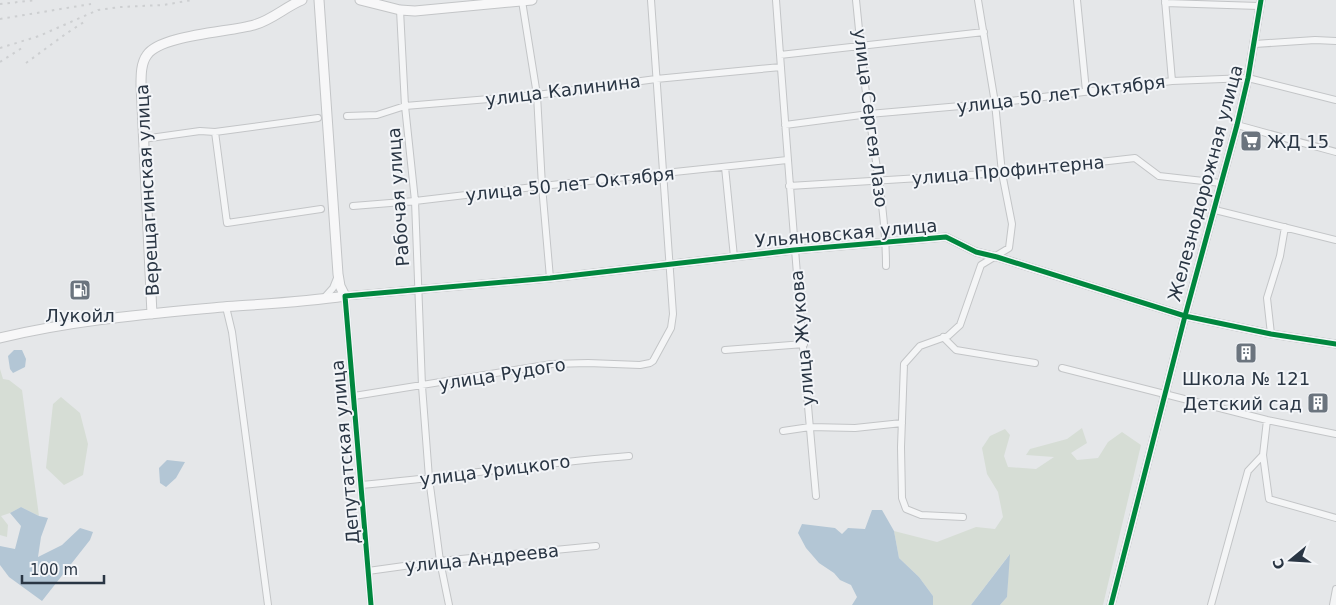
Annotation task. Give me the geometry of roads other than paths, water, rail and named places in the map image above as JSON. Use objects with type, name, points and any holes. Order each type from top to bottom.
[{"type":"main road","name":"Верещагинская улица","points":[[152,314],[143,139],[142,71],[147,54],[154,48],[176,40],[242,28],[266,21],[302,0]]},
{"type":"main road","name":"Депутатская улица","points":[[319,0],[338,274],[340,286],[345,296]]},
{"type":"main road","points":[[360,0],[415,12],[527,0]]},
{"type":"main road","points":[[0,338],[28,331],[152,314],[345,296]]},
{"type":"street","points":[[527,0],[537,95],[550,278]]},
{"type":"street","points":[[651,0],[669,265]]},
{"type":"street","name":"улица Жукова","points":[[776,0],[794,250],[804,344],[816,496]]},
{"type":"street","name":"улица Сергея Лазо","points":[[856,0],[869,114],[880,181],[886,243],[886,266]]},
{"type":"street","points":[[963,517],[921,516],[906,509],[902,498],[902,423],[904,364],[920,346],[946,337],[960,325],[981,265],[1009,248],[1012,224],[1002,173],[995,103],[978,0]]},
{"type":"street","points":[[1077,0],[1086,91]]},
{"type":"street","points":[[1172,81],[1166,2],[1260,3]]},
{"type":"street","name":"Железнодорожная улица","points":[[1111,605],[1185,316],[1237,125],[1255,44],[1260,3]]},
{"type":"street","name":"Рабочая улица","points":[[400,10],[405,106],[415,202],[422,386],[440,561],[449,605]]},
{"type":"street","points":[[780,55],[984,32]]},
{"type":"street","points":[[1255,44],[1315,40],[1336,41]]},
{"type":"street","name":"улица Калинина","points":[[347,116],[377,115],[405,106],[537,95],[656,79],[781,66]]},
{"type":"street","name":"улица 50 лет Октября","points":[[785,125],[869,114],[995,103],[1172,81],[1248,78],[1336,100]]},
{"type":"street","points":[[143,139],[200,131],[215,132],[318,118]]},
{"type":"street","points":[[1237,125],[1336,152]]},
{"type":"street","points":[[215,132],[227,223],[321,209]]},
{"type":"street","name":"улица Профинтерна","points":[[789,186],[1002,173],[1135,158],[1159,176],[1221,183]]},
{"type":"street","name":"улица 50 лет Октября","points":[[353,206],[415,202],[542,186],[788,160]]},
{"type":"street","points":[[725,166],[734,257]]},
{"type":"street","points":[[1215,210],[1336,240]]},
{"type":"street","points":[[1271,334],[1267,298],[1280,256],[1285,227]]},
{"type":"street","name":"Ульяновская улица","points":[[345,296],[550,278],[794,250],[946,237],[976,252],[1185,316],[1271,334],[1336,344]]},
{"type":"street","name":"улица Рудого","points":[[354,396],[552,364],[640,365],[650,363],[667,335],[672,322],[669,265]]},
{"type":"street","points":[[322,299],[333,288],[338,274]]},
{"type":"street","name":"Депутатская улица","points":[[345,296],[371,605]]},
{"type":"street","points":[[226,307],[232,332],[268,605]]},
{"type":"street","points":[[946,337],[956,350],[1035,363]]},
{"type":"street","points":[[725,350],[804,344]]},
{"type":"street","points":[[1062,368],[1267,420],[1336,434]]},
{"type":"street","points":[[1267,420],[1263,455],[1269,499],[1336,518]]},
{"type":"street","points":[[783,431],[810,427],[855,428],[902,423]]},
{"type":"street","points":[[1211,605],[1248,471],[1263,455]]},
{"type":"street","name":"улица Урицкого","points":[[361,485],[561,461],[629,456]]},
{"type":"street","name":"улица Андреева","points":[[368,571],[440,561],[596,546]]},
{"type":"street","points":[[1334,605],[1336,589]]},
{"type":"water","points":[[14,350],[22,350],[26,359],[25,367],[13,373],[10,369],[8,356]]},
{"type":"water","points":[[167,460],[185,462],[176,478],[166,487],[160,483],[159,468]]},
{"type":"water","points":[[21,507],[39,516],[48,518],[41,537],[38,557],[62,545],[80,528],[93,532],[90,540],[42,601],[9,577],[0,565],[0,546],[15,549],[21,526],[10,513]]},
{"type":"water","points":[[872,510],[882,510],[894,531],[899,558],[919,577],[933,596],[933,605],[852,605],[857,597],[851,585],[840,580],[834,573],[819,563],[806,548],[798,533],[802,524],[835,528],[842,534],[848,528],[865,529]]},
{"type":"water","points":[[1010,554],[1007,597],[1000,605],[971,605]]},
{"type":"railway","points":[[0,4],[37,0]]},
{"type":"railway","points":[[0,48],[39,36],[98,10],[163,5],[192,0]]},
{"type":"railway","points":[[0,19],[91,4]]},
{"type":"railway","points":[[26,63],[84,22]]},
{"type":"railway","points":[[0,62],[25,46]]},
{"type":"place","name":"ЖД 15","points":[[1251,141]]},
{"type":"place","name":"Лукойл","points":[[80,290]]},
{"type":"place","name":"Школа № 121","points":[[1246,353]]},
{"type":"place","name":"Детский сад","points":[[1318,403]]}]
